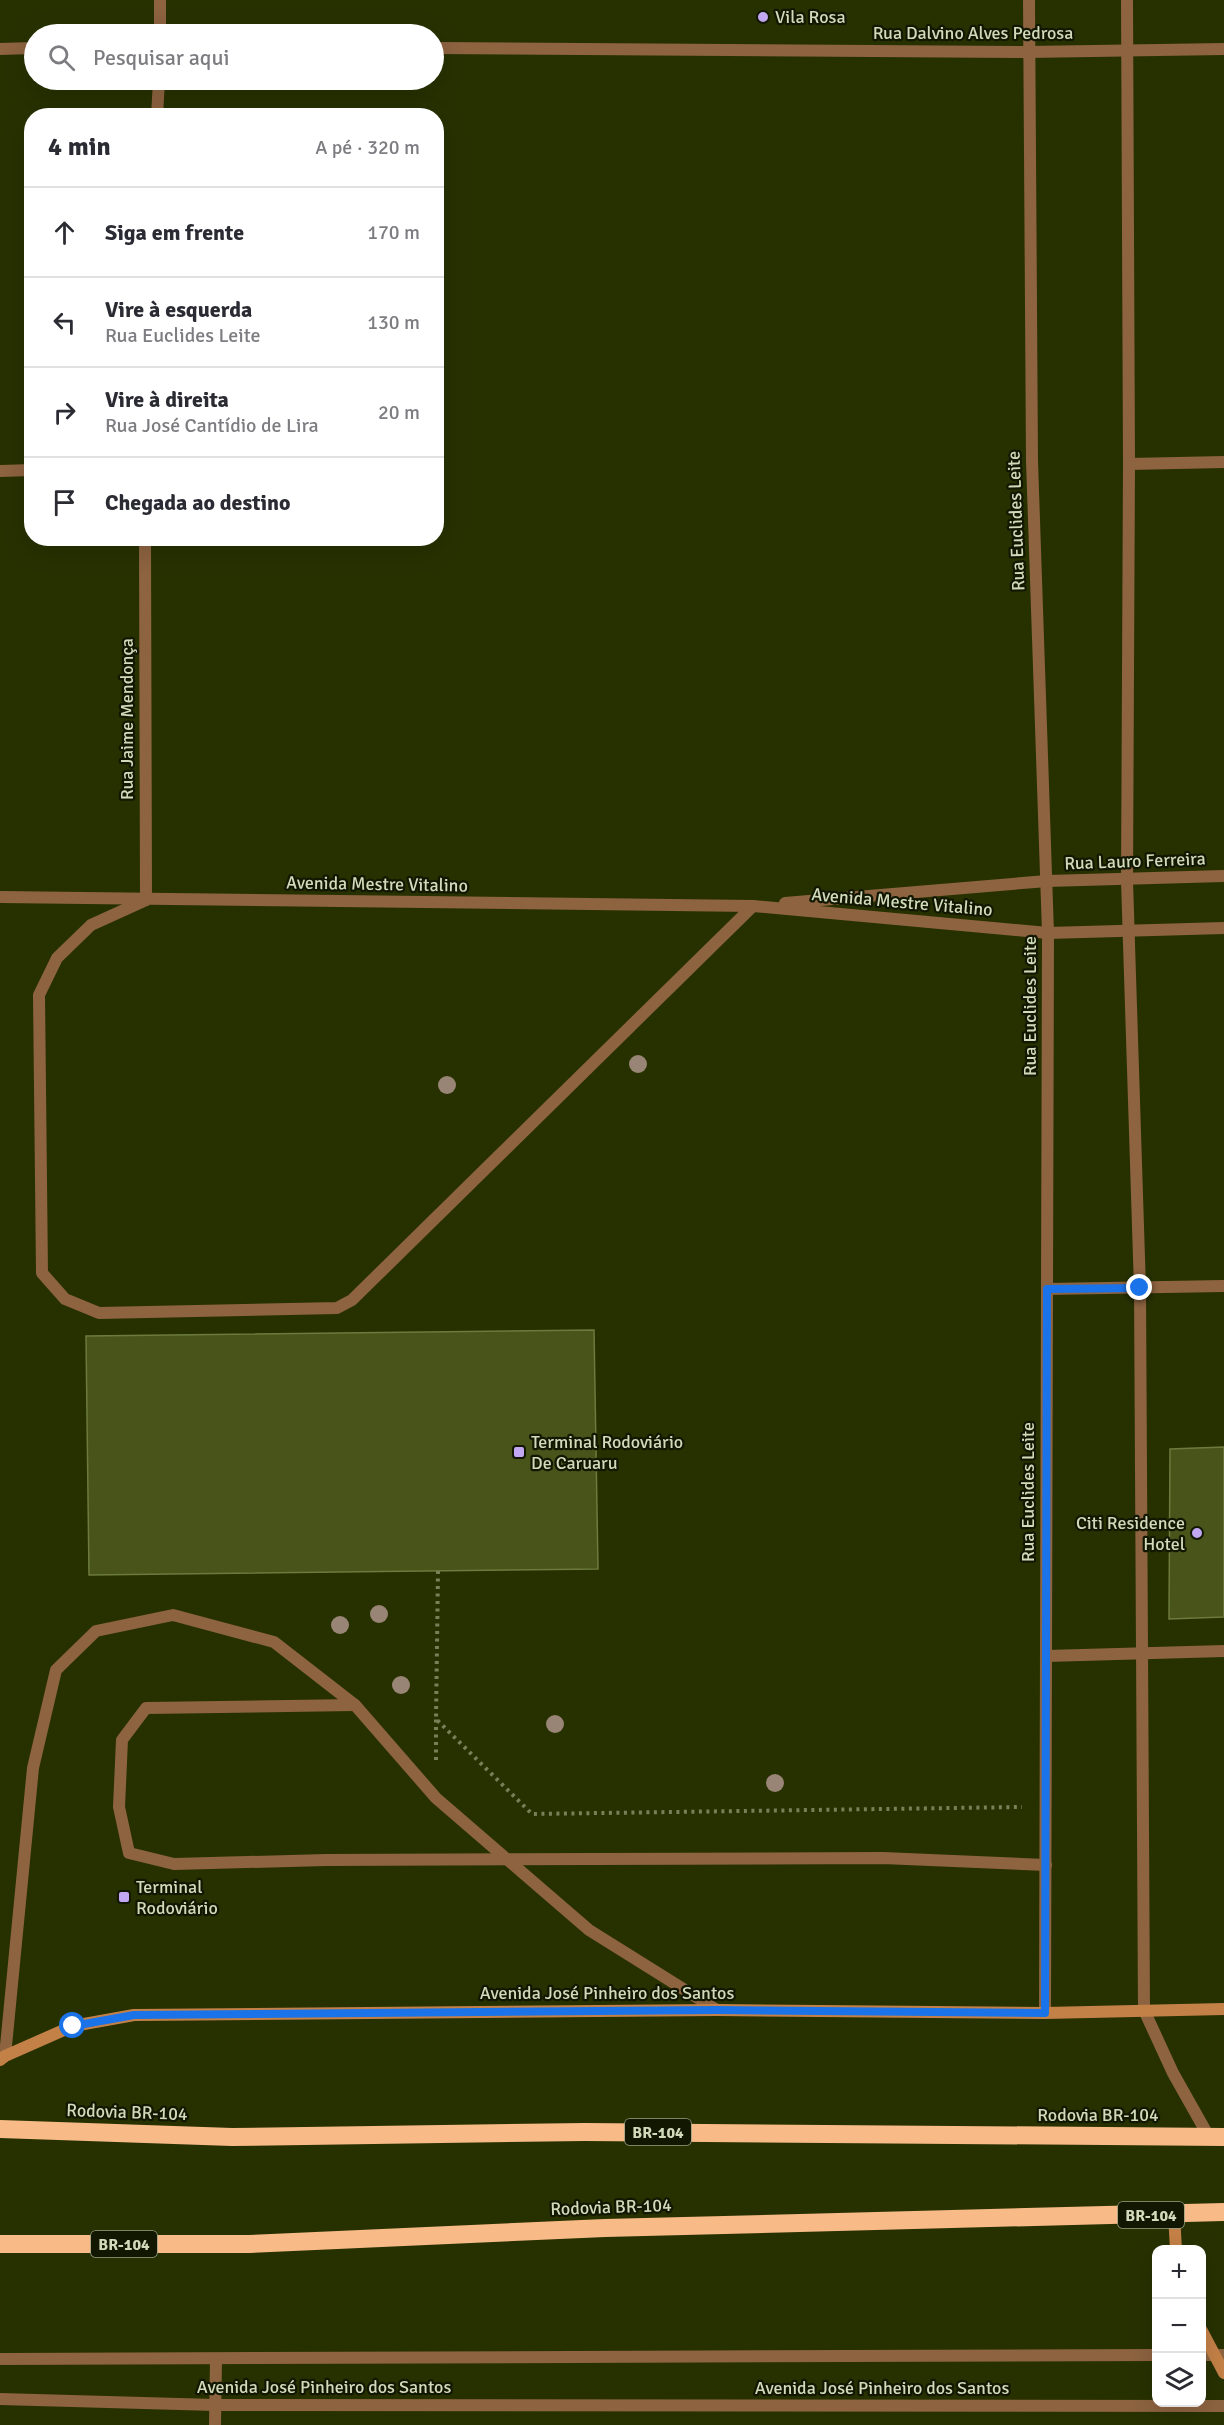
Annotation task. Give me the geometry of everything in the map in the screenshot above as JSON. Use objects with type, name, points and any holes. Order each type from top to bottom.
[{"type":"highway","name":"Rodovia BR-104","points":[[0,2128],[232,2137],[585,2132],[1216,2137]]},
{"type":"highway","name":"Rodovia BR-104","points":[[0,2244],[249,2244],[605,2228],[1224,2212]]},
{"type":"street","points":[[160,0],[160,24]]},
{"type":"street","name":"Rua Euclides Leite","points":[[1029,0],[1027,52],[1032,461],[1048,933],[1045,2013]]},
{"type":"street","points":[[1127,0],[1129,464],[1127,881],[1140,1288],[1144,2010],[1173,2073],[1216,2137]]},
{"type":"street","points":[[0,49],[24,48]]},
{"type":"street","name":"Rua Dalvino Alves Pedrosa","points":[[444,48],[1027,52],[1224,49]]},
{"type":"street","points":[[158,108],[159,90]]},
{"type":"street","points":[[1129,464],[1224,462]]},
{"type":"street","points":[[0,471],[24,470]]},
{"type":"street","name":"Rua Jaime Mendonça","points":[[144,546],[146,900]]},
{"type":"street","name":"Rua Lauro Ferreira","points":[[1047,881],[1127,881],[1224,876]]},
{"type":"street","name":"Avenida Mestre Vitalino","points":[[753,906],[1047,881]]},
{"type":"street","name":"Avenida Mestre Vitalino","points":[[0,897],[753,906],[1048,933]]},
{"type":"street","points":[[146,900],[91,925],[57,958],[39,995],[42,1273],[65,1299],[99,1313],[337,1308],[352,1300],[753,906]]},
{"type":"street","points":[[1048,933],[1128,933],[1224,928]]},
{"type":"street","points":[[1047,1289],[1224,1286]]},
{"type":"street","points":[[2,2058],[5,2009],[36,1757],[56,1670],[96,1631],[173,1615],[274,1642],[355,1705],[436,1798],[589,1930],[717,2010]]},
{"type":"street","points":[[1046,1656],[1224,1651]]},
{"type":"street","points":[[355,1705],[146,1708],[122,1740],[119,1807],[129,1852],[174,1864],[326,1860],[509,1862],[884,1858],[1046,1864]]},
{"type":"street","name":"Avenida José Pinheiro dos Santos","points":[[2,2058],[73,2026],[134,2015],[717,2010],[1045,2013],[1224,2009]]},
{"type":"street","points":[[1174,2214],[1176,2245]]},
{"type":"street","points":[[1206,2336],[1220,2355],[1224,2373]]},
{"type":"street","name":"Avenida José Pinheiro dos Santos","points":[[0,2359],[1152,2355]]},
{"type":"street","points":[[215,2425],[216,2359]]},
{"type":"street","name":"Avenida José Pinheiro dos Santos","points":[[0,2399],[215,2405],[1224,2406]]},
{"type":"path","points":[[438,1571],[436,1719],[532,1814],[1045,1807]]},
{"type":"building","points":[[594,1330],[598,1569],[89,1575],[86,1336]]},
{"type":"building","name":"Citi Residence Hotel","points":[[1224,1447],[1224,1617],[1169,1619],[1170,1449]]},
{"type":"place","name":"Vila Rosa","points":[[763,17]]},
{"type":"place","name":"Terminal Rodoviário De Caruaru","points":[[519,1452]]},
{"type":"place","name":"Citi Residence Hotel","points":[[1197,1533]]},
{"type":"place","name":"Terminal Rodoviário","points":[[124,1897]]},
{"type":"route","points":[[73,2026],[134,2015],[717,2010],[1045,2013],[1047,1289],[1140,1288]]}]
